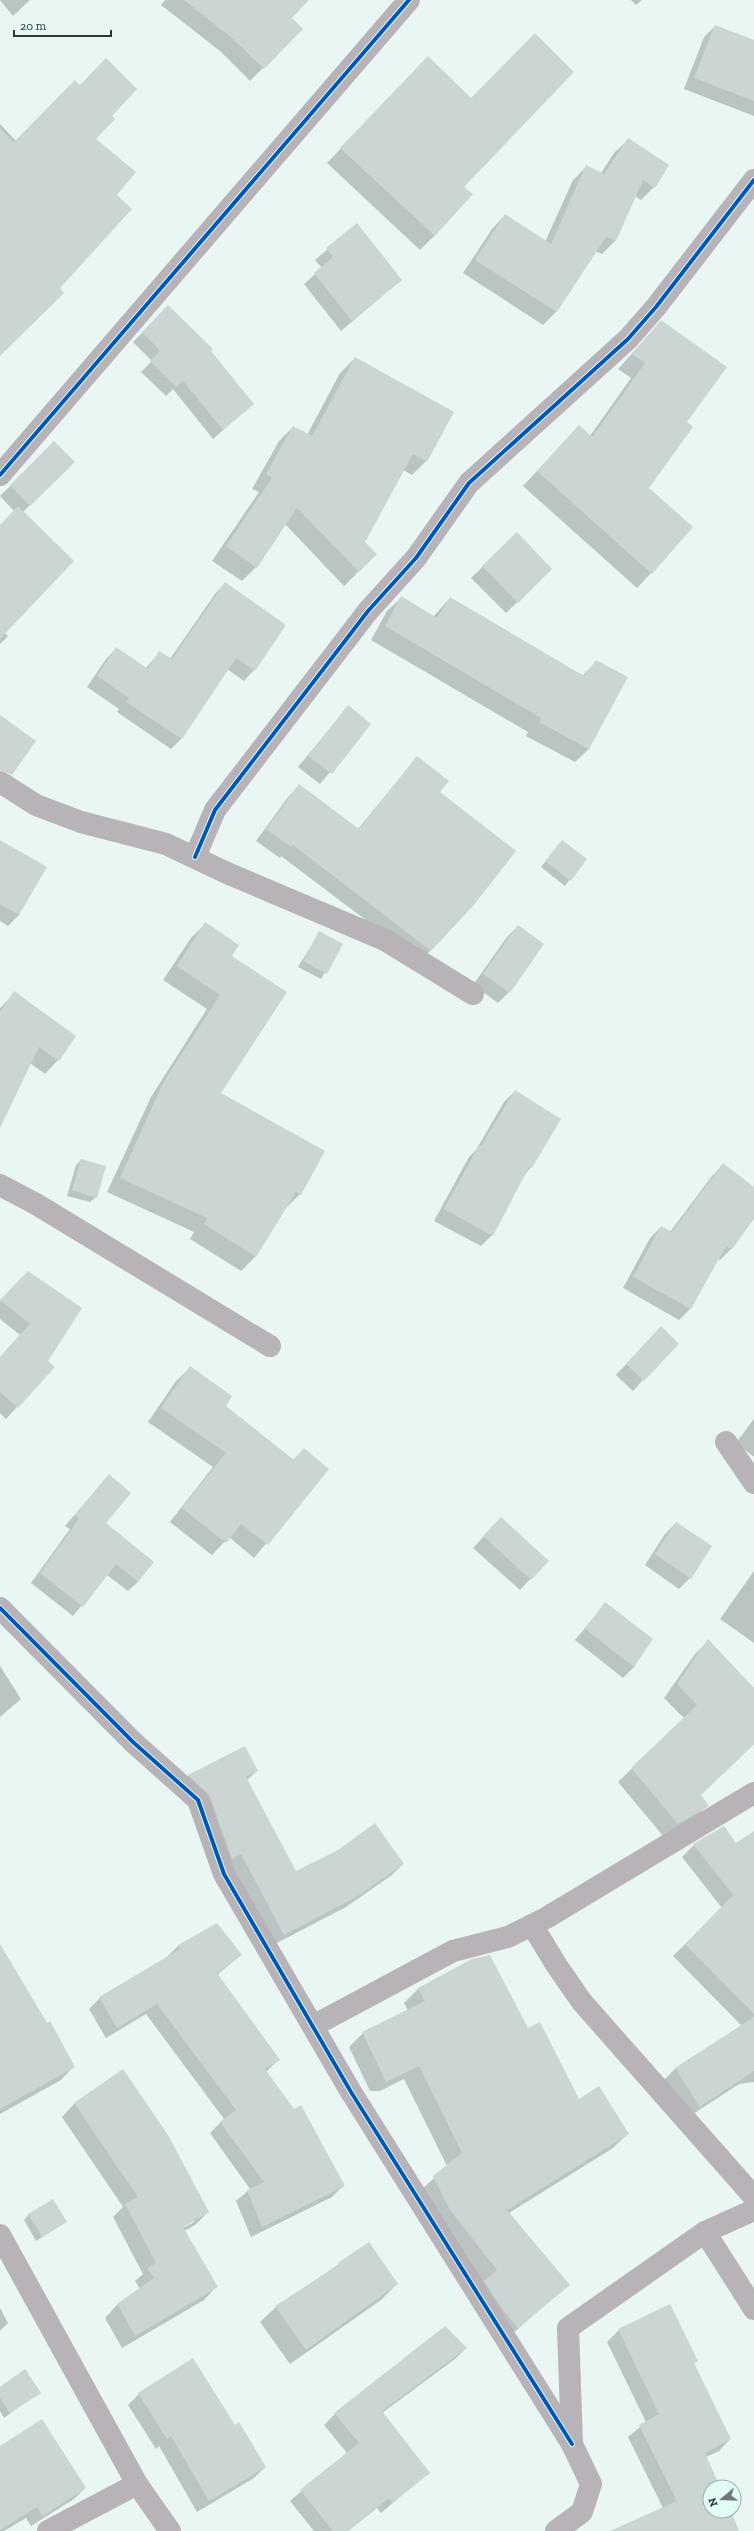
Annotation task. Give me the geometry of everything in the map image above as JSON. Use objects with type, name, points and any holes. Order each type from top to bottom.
[{"type":"street","points":[[0,475],[409,0]]},
{"type":"street","points":[[195,857],[216,810],[368,611],[416,558],[469,483],[628,338],[656,307],[754,180]]},
{"type":"street","points":[[0,782],[36,806],[81,822],[166,844],[227,873],[385,940],[473,994]]},
{"type":"street","points":[[0,1185],[36,1204],[270,1346]]},
{"type":"street","points":[[726,1442],[754,1483]]},
{"type":"street","points":[[0,1608],[133,1742],[198,1800],[224,1874],[356,2099],[572,2444],[591,2484],[582,2512],[556,2531]]},
{"type":"street","points":[[313,2026],[453,1951],[508,1937],[532,1925],[754,1793]]},
{"type":"street","points":[[532,1925],[557,1966],[582,2002],[754,2197]]},
{"type":"street","points":[[572,2444],[568,2328],[705,2232],[754,2210]]},
{"type":"street","points":[[705,2232],[754,2309]]},
{"type":"street","points":[[0,2235],[137,2484],[170,2531]]},
{"type":"street","points":[[48,2531],[137,2484]]},
{"type":"building","points":[[184,0],[309,0],[292,18],[303,29],[264,69],[233,39]]},
{"type":"building","points":[[715,25],[754,40],[754,101],[694,78]]},
{"type":"building","points":[[535,33],[574,72],[464,187],[473,194],[435,236],[340,148],[428,56],[471,98]]},
{"type":"building","points":[[106,58],[137,89],[112,116],[115,119],[96,139],[136,172],[117,195],[132,209],[60,288],[64,293],[0,356],[0,128],[14,142],[75,80],[80,85]]},
{"type":"building","points":[[628,138],[669,165],[655,188],[643,180],[616,241],[606,237],[557,312],[475,260],[505,214],[551,244],[586,165],[604,174]]},
{"type":"building","points":[[357,223],[402,280],[352,321],[314,273],[333,257],[326,248]]},
{"type":"building","points":[[168,305],[213,349],[211,351],[254,404],[223,430],[183,381],[176,387],[150,361],[160,351],[142,332]]},
{"type":"building","points":[[661,320],[727,367],[687,422],[693,427],[649,488],[693,527],[652,574],[537,471],[579,425],[592,437],[645,363],[632,354]]},
{"type":"building","points":[[355,357],[454,412],[427,462],[413,454],[365,542],[377,554],[359,572],[297,508],[257,568],[226,546],[272,478],[266,474],[293,426],[312,436]]},
{"type":"building","points":[[54,441],[75,462],[30,506],[10,485]]},
{"type":"building","points":[[18,506],[74,561],[0,639],[0,525]]},
{"type":"building","points":[[517,532],[552,569],[518,603],[482,566]]},
{"type":"building","points":[[225,582],[286,625],[255,671],[236,658],[182,739],[126,702],[129,698],[97,676],[116,647],[148,669],[159,651],[172,659]]},
{"type":"building","points":[[401,596],[437,618],[450,597],[584,676],[596,660],[628,677],[589,749],[539,722],[541,718],[385,626]]},
{"type":"building","points":[[348,705],[371,724],[332,774],[308,756]]},
{"type":"building","points":[[0,715],[36,741],[12,775],[0,770]]},
{"type":"building","points":[[417,756],[449,781],[440,792],[516,851],[473,906],[431,951],[293,845],[291,847],[266,829],[299,784],[359,829]]},
{"type":"building","points":[[0,840],[47,867],[19,915],[0,904]]},
{"type":"building","points":[[562,840],[587,859],[571,881],[545,861]]},
{"type":"building","points":[[205,922],[239,945],[232,956],[287,992],[221,1093],[325,1151],[301,1195],[296,1192],[256,1257],[204,1224],[207,1218],[120,1178],[164,1081],[220,995],[177,966]]},
{"type":"building","points":[[518,925],[544,944],[510,993],[483,974]]},
{"type":"building","points":[[319,931],[343,944],[327,974],[303,961]]},
{"type":"building","points":[[14,991],[76,1036],[59,1061],[39,1047],[0,1128],[0,1012]]},
{"type":"building","points":[[515,1090],[561,1119],[532,1168],[529,1167],[493,1236],[444,1209],[479,1145],[481,1146]]},
{"type":"building","points":[[81,1159],[106,1166],[97,1198],[72,1190]]},
{"type":"building","points":[[723,1163],[754,1187],[754,1219],[732,1249],[726,1246],[691,1309],[633,1277],[661,1226],[672,1232]]},
{"type":"building","points":[[28,1271],[82,1308],[48,1361],[55,1367],[18,1408],[0,1392],[0,1357],[30,1324],[0,1300]]},
{"type":"building","points":[[661,1326],[679,1344],[644,1381],[626,1364]]},
{"type":"building","points":[[190,1366],[232,1396],[226,1406],[294,1460],[304,1448],[329,1469],[268,1545],[241,1524],[226,1543],[182,1508],[226,1453],[161,1408]]},
{"type":"building","points":[[109,1474],[131,1493],[106,1523],[154,1562],[138,1582],[116,1564],[83,1607],[40,1573],[79,1519],[75,1515]]},
{"type":"building","points":[[501,1517],[549,1561],[531,1580],[483,1536]]},
{"type":"building","points":[[676,1522],[712,1546],[691,1579],[655,1554]]},
{"type":"building","points":[[605,1602],[653,1639],[634,1667],[585,1629]]},
{"type":"building","points":[[708,1639],[754,1688],[754,1744],[701,1795],[709,1806],[678,1824],[631,1768],[697,1705],[677,1684]]},
{"type":"building","points":[[245,1746],[258,1771],[246,1777],[296,1871],[338,1850],[375,1823],[404,1864],[358,1896],[284,1935],[241,1854],[232,1859],[210,1796],[188,1775]]},
{"type":"building","points":[[724,1826],[736,1843],[754,1831],[754,2014],[685,1944],[733,1895],[693,1844]]},
{"type":"building","points":[[217,1923],[242,1955],[217,1973],[280,2060],[265,2069],[294,2109],[301,2105],[345,2186],[262,2227],[247,2190],[264,2182],[220,2122],[236,2110],[157,2004],[117,2028],[99,1997],[180,1949],[178,1945]]},
{"type":"building","points":[[0,1944],[47,2023],[50,2021],[75,2067],[0,2109]]},
{"type":"building","points":[[490,1955],[528,2028],[540,2022],[579,2099],[599,2086],[629,2134],[507,2210],[570,2285],[518,2328],[501,2307],[484,2281],[497,2270],[450,2210],[433,2176],[462,2153],[419,2066],[386,2082],[362,2032],[425,2001],[418,1988],[472,1959]]},
{"type":"building","points":[[754,2017],[754,2071],[700,2107],[675,2068]]},
{"type":"building","points":[[123,2069],[168,2135],[209,2212],[183,2227],[218,2287],[135,2336],[117,2304],[154,2278],[147,2268],[156,2263],[125,2204],[138,2197],[74,2103]]},
{"type":"building","points":[[53,2199],[67,2222],[42,2237],[28,2214]]},
{"type":"building","points":[[369,2242],[398,2284],[306,2350],[275,2306],[339,2265],[338,2263]]},
{"type":"building","points":[[670,2304],[698,2361],[694,2363],[731,2439],[705,2453],[716,2479],[702,2479],[702,2519],[734,2519],[739,2531],[610,2531],[677,2501],[639,2425],[659,2414],[618,2329]]},
{"type":"building","points":[[445,2326],[467,2348],[382,2411],[430,2473],[392,2503],[389,2498],[347,2531],[333,2531],[300,2490],[359,2443],[334,2413]]},
{"type":"building","points":[[193,2358],[235,2425],[239,2422],[266,2467],[209,2501],[171,2436],[167,2439],[138,2393]]},
{"type":"building","points":[[25,2369],[41,2393],[10,2413],[0,2398],[0,2387]]},
{"type":"building","points":[[42,2419],[86,2488],[43,2516],[37,2507],[0,2530],[0,2446]]},
{"type":"cycle path","points":[[0,475],[409,0]]},
{"type":"cycle path","points":[[195,857],[215,810],[368,611],[416,558],[469,483],[628,339],[656,307],[754,180]]},
{"type":"cycle path","points":[[0,1608],[133,1742],[198,1800],[224,1874],[351,2092],[572,2444]]}]
